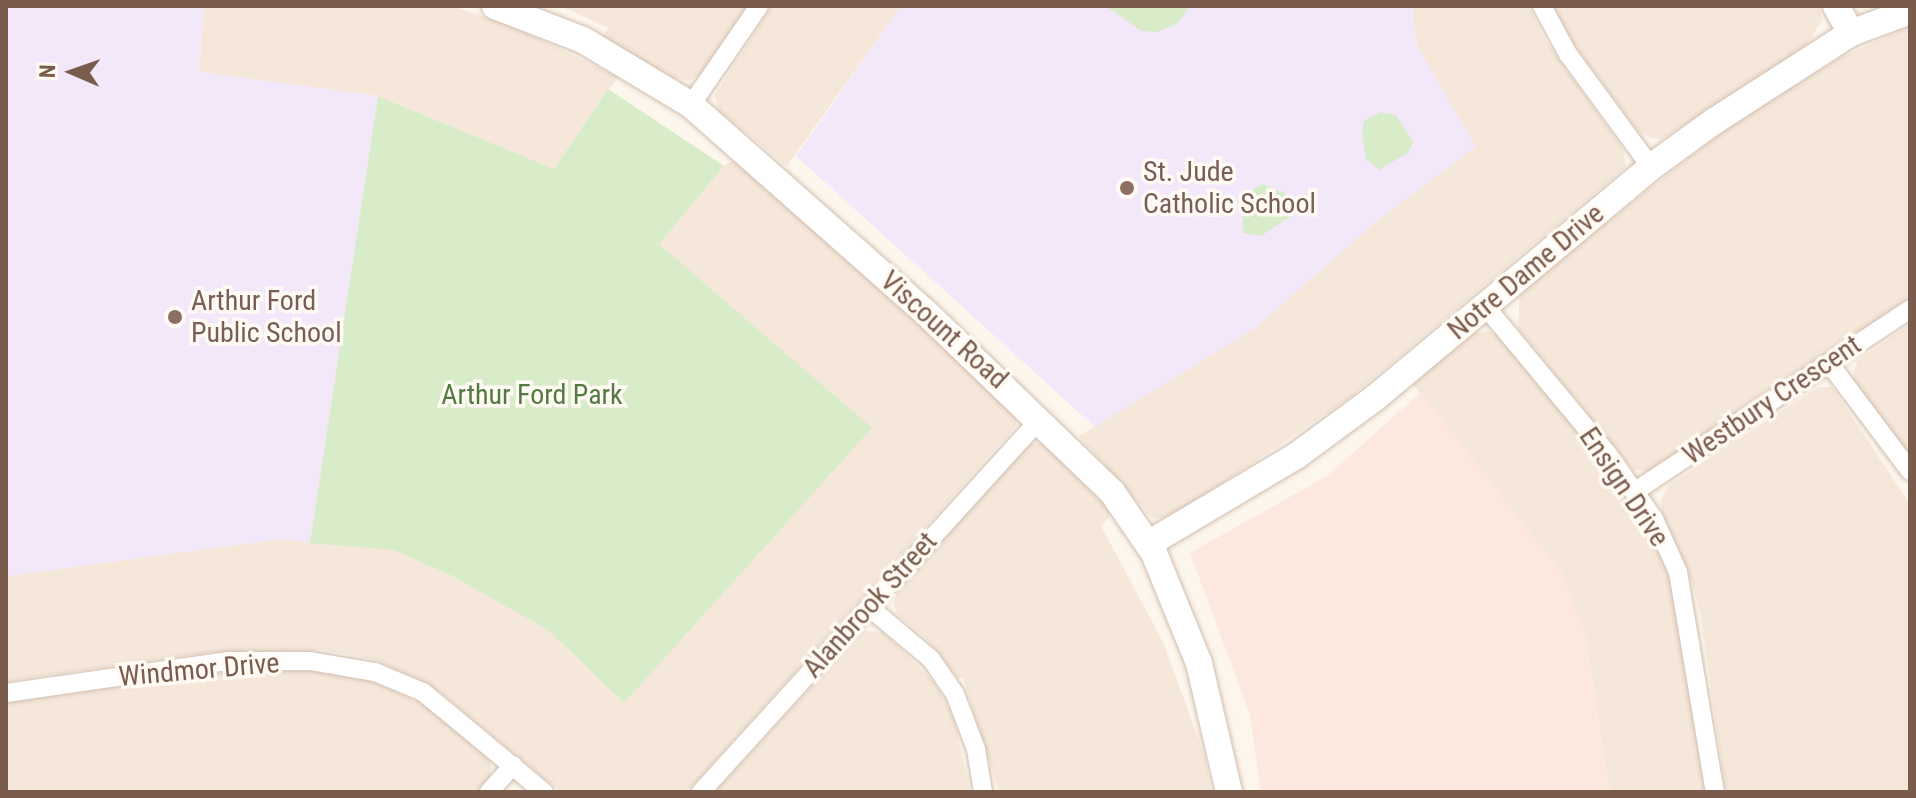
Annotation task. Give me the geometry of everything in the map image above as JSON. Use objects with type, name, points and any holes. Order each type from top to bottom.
[{"type":"street","name":"Viscount Road","points":[[495,6],[583,40],[691,105],[1040,419],[1112,492],[1148,544],[1199,663],[1229,792]]},
{"type":"street","points":[[691,105],[759,6]]},
{"type":"street","points":[[1542,6],[1568,54],[1651,167]]},
{"type":"street","points":[[1836,6],[1851,33]]},
{"type":"street","name":"Notre Dame Drive","points":[[1148,544],[1296,456],[1485,306],[1651,167],[1851,33],[1910,11]]},
{"type":"street","name":"Ensign Drive","points":[[1485,306],[1634,492],[1678,572],[1715,792]]},
{"type":"street","name":"Westbury Crescent","points":[[1634,492],[1910,309]]},
{"type":"street","points":[[1829,363],[1910,471]]},
{"type":"street","name":"Alanbrook Street","points":[[701,792],[1040,419]]},
{"type":"street","points":[[869,607],[931,659],[955,694],[976,749],[983,792]]},
{"type":"street","name":"Windmor Drive","points":[[6,693],[229,661],[310,661],[375,672],[423,692],[544,792]]},
{"type":"street","points":[[489,792],[513,765]]},
{"type":"shaded area","name":"Arthur Ford Public School","points":[[6,6],[204,6],[199,72],[378,96],[310,543],[283,539],[6,576]]},
{"type":"shaded area","points":[[204,6],[452,6],[510,25],[618,77],[554,169],[378,96],[199,72]]},
{"type":"shaded area","points":[[561,6],[748,6],[705,70],[690,81],[672,78],[601,40],[608,28]]},
{"type":"shaded area","points":[[772,6],[901,6],[787,166],[718,110],[715,95]]},
{"type":"shaded area","name":"St. Jude Catholic School","points":[[901,6],[1412,6],[1417,46],[1476,147],[1379,219],[1255,328],[1095,427],[796,156]]},
{"type":"shaded area","points":[[1412,6],[1529,6],[1544,38],[1622,147],[1626,167],[1348,399],[1194,502],[1162,519],[1151,517],[1079,436],[1255,328],[1379,219],[1475,147],[1417,46]]},
{"type":"shaded area","points":[[1552,6],[1819,6],[1822,21],[1804,49],[1662,139],[1639,132],[1560,26]]},
{"type":"shaded area","points":[[1910,26],[1910,298],[1656,471],[1633,470],[1518,328],[1520,291],[1737,120],[1840,58]]},
{"type":"shaded area","points":[[737,158],[1013,409],[1017,418],[1015,427],[687,792],[561,792],[435,688],[373,659],[325,650],[207,653],[6,681],[6,576],[283,539],[393,550],[452,576],[548,630],[624,703],[659,243],[724,166]]},
{"type":"shaded area","points":[[1910,324],[1910,457],[1852,381],[1857,361]]},
{"type":"shaded area","points":[[1490,331],[1500,336],[1619,483],[1662,557],[1676,601],[1705,792],[1610,792],[1585,635],[1412,382],[1467,334]]},
{"type":"shaded area","points":[[1819,387],[1832,387],[1910,504],[1910,792],[1726,792],[1700,612],[1689,573],[1662,514],[1661,499],[1669,485]]},
{"type":"shaded area","points":[[1421,392],[1563,574],[1585,635],[1610,792],[1261,792],[1250,715],[1190,553],[1327,476]]},
{"type":"shaded area","points":[[1034,443],[1052,444],[1113,513],[1101,526],[1163,642],[1205,757],[1211,792],[999,792],[963,677],[959,679],[927,639],[898,615],[893,603],[898,591],[1022,448]]},
{"type":"shaded area","points":[[863,631],[883,632],[935,683],[954,719],[970,792],[715,792]]},
{"type":"shaded area","points":[[242,669],[313,670],[373,682],[417,701],[468,737],[491,762],[490,779],[478,792],[6,792],[6,703]]},
{"type":"green space","points":[[1106,6],[1190,6],[1179,22],[1158,32],[1141,31]]},
{"type":"green space","name":"Arthur Ford Park","points":[[608,89],[724,166],[659,244],[872,428],[624,703],[548,630],[452,576],[393,550],[310,543],[378,96],[554,169]]},
{"type":"green space","points":[[1380,112],[1396,115],[1413,142],[1409,152],[1379,170],[1366,159],[1362,133],[1364,121]]},
{"type":"green space","points":[[1263,184],[1289,195],[1290,217],[1261,236],[1243,233],[1243,205],[1249,191]]},
{"type":"place","name":"St. Jude Catholic School","points":[[1127,188]]},
{"type":"place","name":"Arthur Ford Public School","points":[[175,317]]}]
